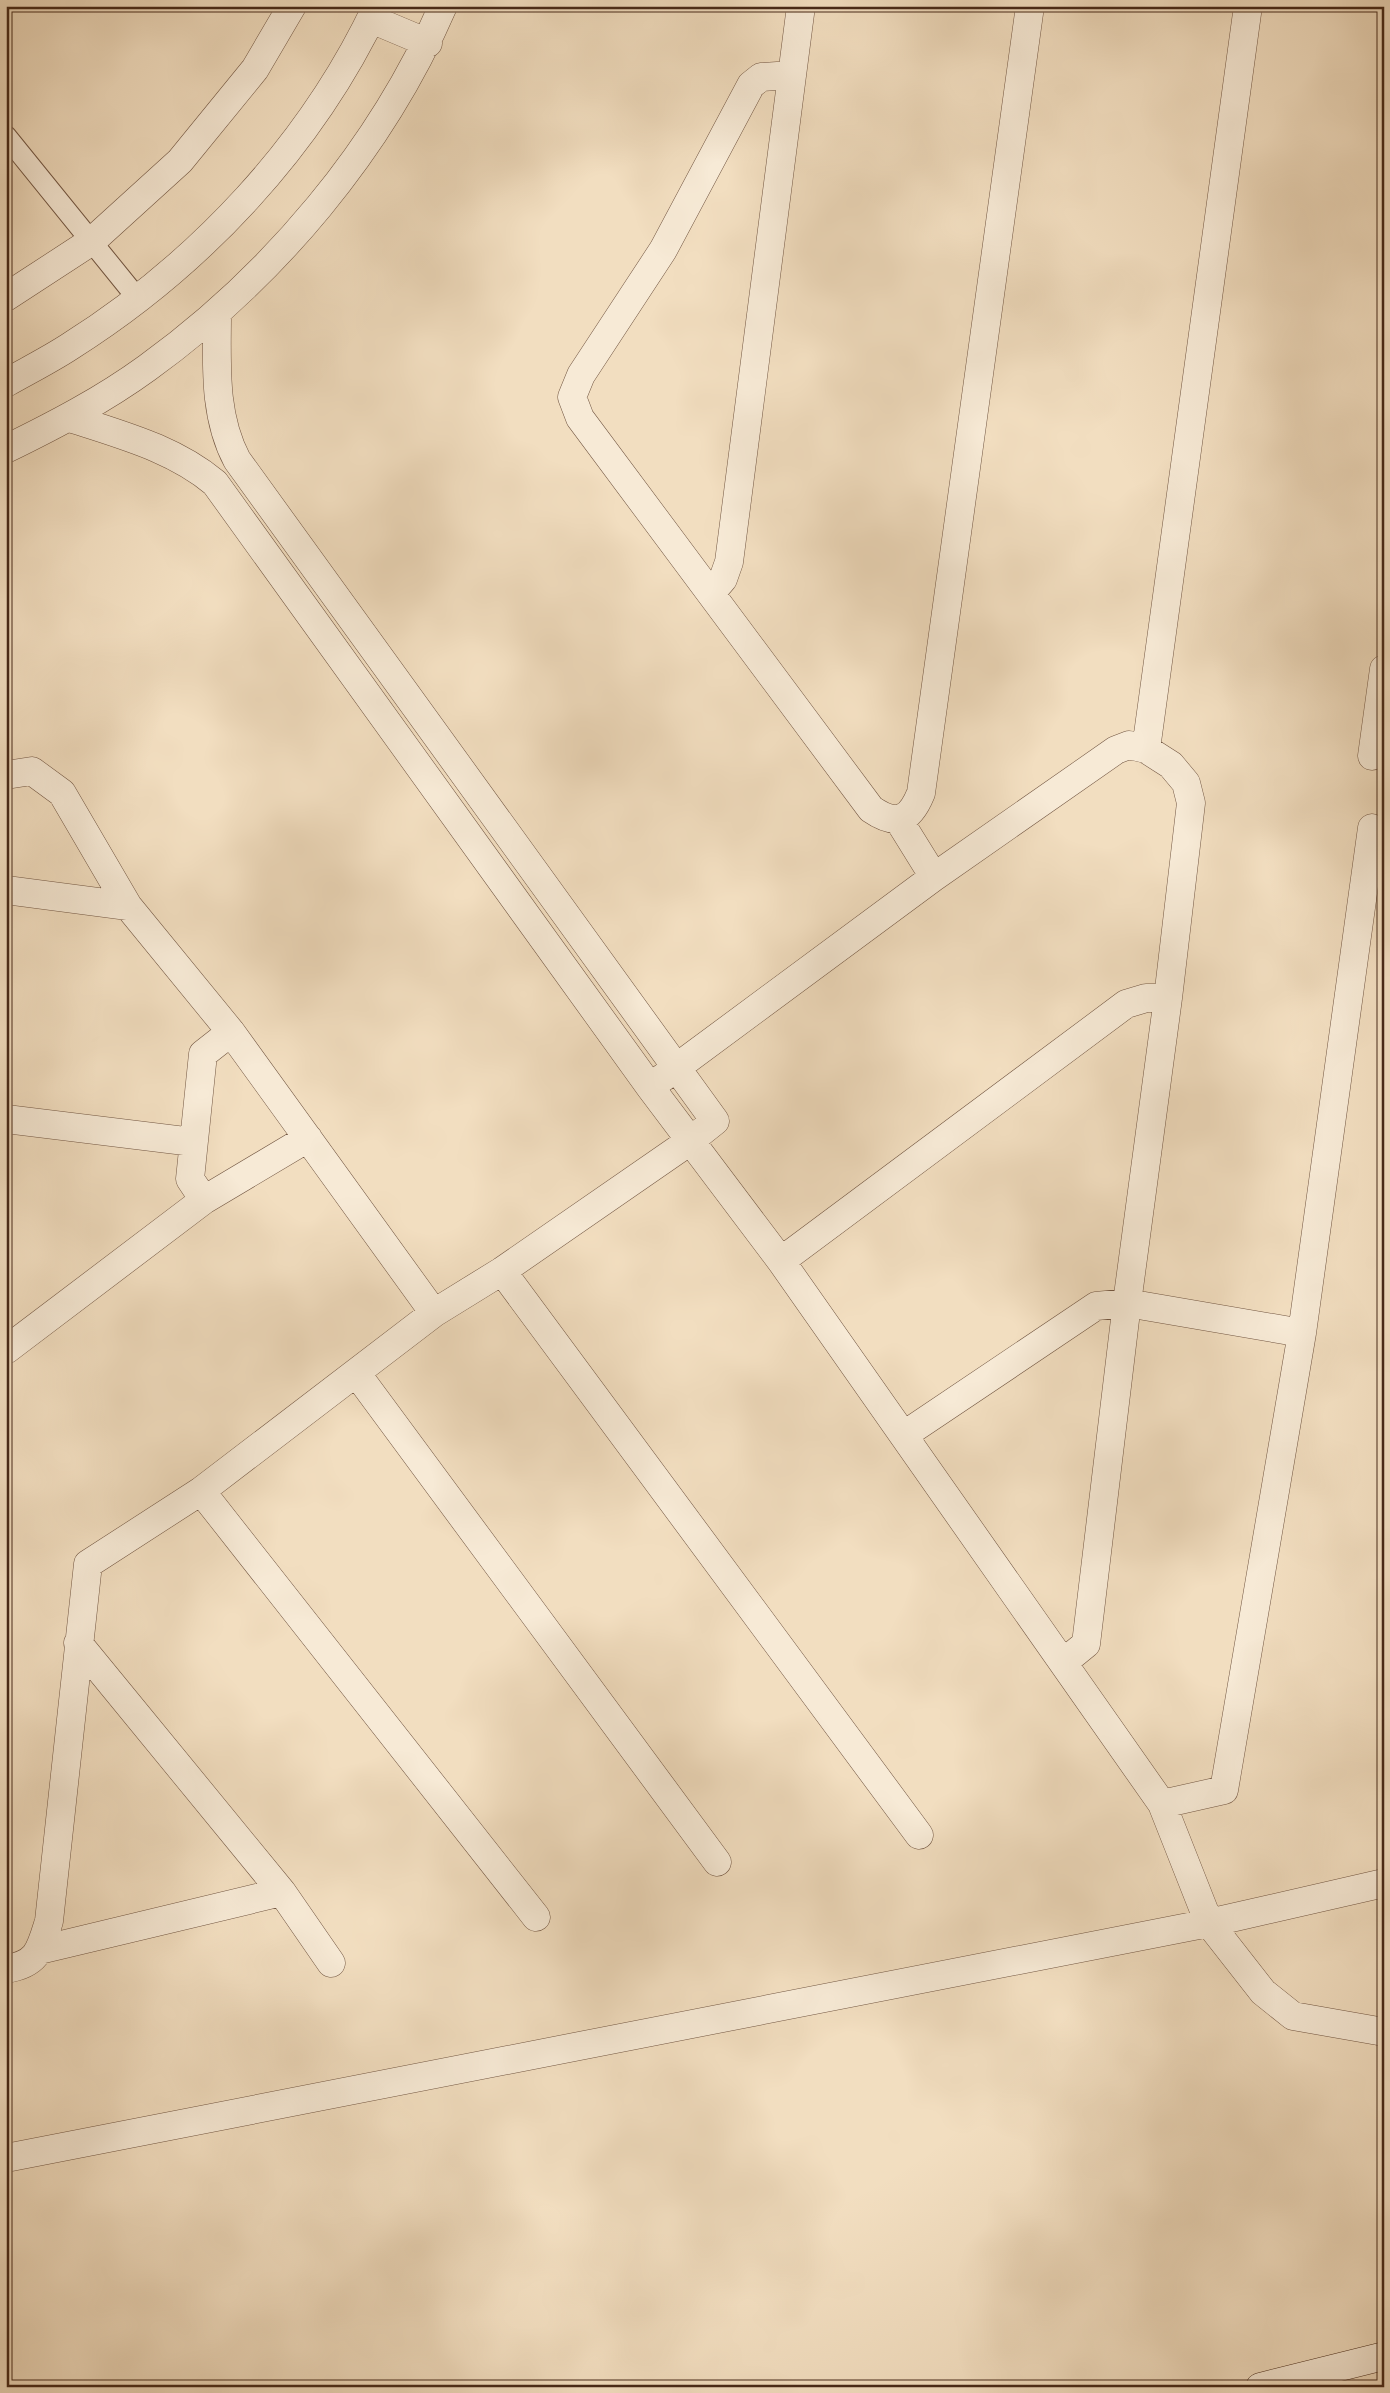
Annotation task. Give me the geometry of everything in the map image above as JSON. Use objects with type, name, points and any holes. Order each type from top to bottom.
[{"type":"street","points":[[6,297],[92,241],[180,161],[255,69],[292,6]]},
{"type":"street","points":[[6,449],[70,418],[146,369],[217,313],[298,232],[369,141],[428,43],[443,6]]},
{"type":"street","points":[[711,593],[723,579],[729,562],[801,6]]},
{"type":"street","points":[[792,75],[761,77],[751,85],[664,250],[581,375],[572,397],[580,418],[871,809],[885,819],[898,819],[914,810],[921,793],[1030,6]]},
{"type":"street","points":[[1146,749],[1248,6]]},
{"type":"street","points":[[6,382],[69,348],[138,299],[194,252],[233,213],[287,150],[335,83],[374,13],[428,43]]},
{"type":"street","points":[[6,1969],[24,1966],[40,1950],[49,1921],[88,1564],[201,1491],[357,1374],[434,1313],[502,1271],[690,1140],[714,1121],[237,460],[229,444],[219,410],[217,313]]},
{"type":"street","points":[[70,418],[172,454],[199,470],[214,484],[650,1087],[781,1261],[1064,1662],[1162,1804],[1209,1923],[1263,1992],[1293,2016],[1384,2032]]},
{"type":"street","points":[[1372,756],[1384,670]]},
{"type":"street","points":[[650,1087],[934,877],[1116,750],[1130,745],[1146,749],[1171,765],[1186,783],[1191,803],[1168,998],[1127,1303],[1086,1644],[1064,1662]]},
{"type":"street","points":[[6,775],[32,771],[62,793],[128,906],[231,1032],[434,1313]]},
{"type":"street","points":[[898,819],[934,877]]},
{"type":"street","points":[[1162,1804],[1224,1790],[1302,1333],[1372,828]]},
{"type":"street","points":[[6,890],[128,906]]},
{"type":"street","points":[[781,1261],[1126,1004],[1146,998],[1168,998]]},
{"type":"street","points":[[204,1200],[190,1179],[203,1054],[231,1032]]},
{"type":"street","points":[[6,1119],[193,1142]]},
{"type":"street","points":[[10,1343],[204,1200],[308,1138]]},
{"type":"street","points":[[502,1271],[919,1835]]},
{"type":"street","points":[[904,1435],[1096,1306],[1127,1303],[1302,1333]]},
{"type":"street","points":[[357,1374],[717,1862]]},
{"type":"street","points":[[201,1491],[536,1917]]},
{"type":"street","points":[[78,1644],[282,1892],[331,1963]]},
{"type":"street","points":[[6,2158],[1209,1923],[1384,1883]]},
{"type":"street","points":[[40,1950],[282,1892]]},
{"type":"street","points":[[1260,2387],[1384,2356]]},
{"type":"lane","points":[[6,136],[138,299]]}]
